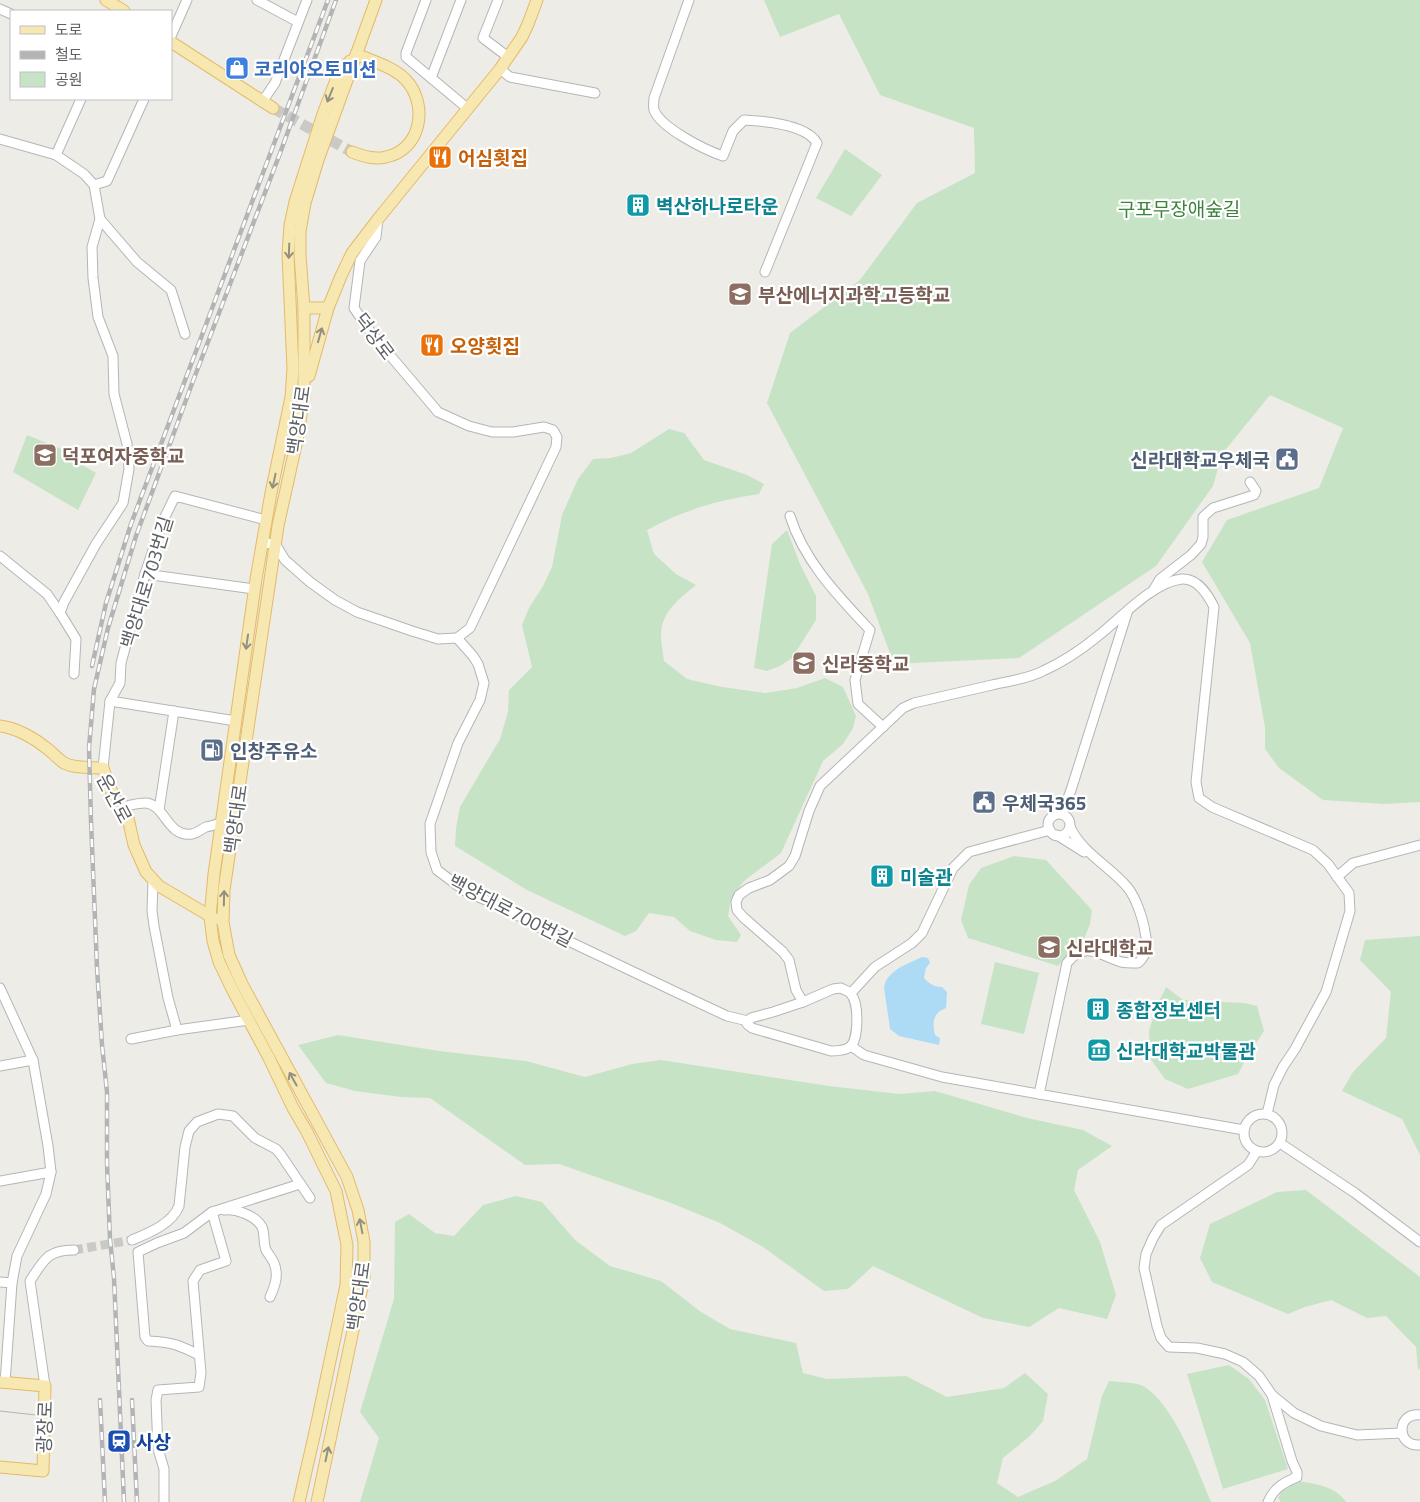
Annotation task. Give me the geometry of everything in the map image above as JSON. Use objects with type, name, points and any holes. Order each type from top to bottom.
[{"type":"main road","points":[[106,0],[121,10]]},
{"type":"main road","name":"백양대로","points":[[317,1502],[364,1278],[364,1242],[358,1210],[347,1177],[242,984],[229,954],[224,922],[224,890],[276,545],[304,397],[304,308],[300,231],[304,203],[376,0]]},
{"type":"main road","name":"덕상로","points":[[304,308],[328,308],[352,253],[500,69],[528,24],[537,0]]},
{"type":"main road","points":[[172,43],[274,108]]},
{"type":"main road","points":[[352,152],[366,157],[379,158],[388,157],[398,152],[414,136],[420,116],[419,104],[405,78],[395,71],[356,54]]},
{"type":"main road","name":"백양대로","points":[[298,1502],[346,1285],[347,1245],[336,1191],[219,962],[213,941],[210,917],[214,874],[254,589],[291,397],[293,369],[288,254],[290,225],[295,202],[323,114],[338,75],[356,54]]},
{"type":"main road","points":[[304,397],[312,360],[328,308]]},
{"type":"main road","name":"운산로","points":[[3,723],[5,726],[33,739],[63,762],[75,766],[103,768],[109,786],[128,818],[134,845],[146,872],[159,886],[210,917],[224,922]]},
{"type":"main road","name":"광장로","points":[[0,1467],[42,1471],[45,1386],[3,1382]]},
{"type":"street","points":[[172,34],[187,0]]},
{"type":"street","points":[[257,0],[298,22]]},
{"type":"street","points":[[262,102],[275,84],[307,0]]},
{"type":"street","points":[[426,0],[406,57],[468,108]]},
{"type":"street","points":[[431,78],[461,0]]},
{"type":"street","points":[[498,0],[484,38],[508,57]]},
{"type":"street","points":[[689,0],[654,98],[654,110],[665,125],[708,151],[723,156],[734,131],[744,120],[776,123],[794,128],[808,135],[818,144],[765,272]]},
{"type":"street","points":[[500,69],[510,77],[595,93]]},
{"type":"street","points":[[56,155],[81,100]]},
{"type":"street","points":[[94,185],[107,182],[144,100]]},
{"type":"street","points":[[0,139],[56,155],[84,174],[94,185],[100,219],[92,247],[92,278],[98,317],[113,356],[114,394],[127,444],[129,469],[123,503],[96,544],[64,602],[60,613]]},
{"type":"street","points":[[100,219],[137,262],[170,290],[185,334]]},
{"type":"street","name":"덕상로","points":[[378,219],[376,237],[360,261],[354,308],[372,334],[438,412],[470,426],[492,432],[513,432],[544,427],[553,430],[557,437],[556,446],[470,628],[457,638]]},
{"type":"street","points":[[1154,590],[1160,579],[1190,555],[1200,544],[1204,537],[1204,516],[1213,508],[1254,495],[1256,491],[1250,482]]},
{"type":"street","name":"백양대로703번길","points":[[103,768],[110,701],[120,683],[121,663],[144,574],[162,523],[175,496],[266,520]]},
{"type":"street","points":[[790,516],[793,527],[809,559],[870,630],[855,680],[858,704],[883,727]]},
{"type":"street","points":[[262,542],[276,545],[286,560],[310,582],[335,600],[357,612],[438,639],[457,638]]},
{"type":"street","points":[[0,556],[47,594],[60,613],[76,639],[74,674]]},
{"type":"street","points":[[144,574],[254,589]]},
{"type":"street","points":[[803,1002],[796,990],[790,960],[742,917],[736,902],[739,896],[749,888],[770,880],[789,866],[795,856],[820,786],[903,708],[914,703],[1016,680],[1042,672],[1066,659],[1098,637],[1154,590],[1170,582],[1184,579],[1195,582],[1208,594],[1214,608],[1196,782],[1199,798],[1212,807],[1313,850],[1328,864],[1349,893],[1350,911],[1326,992],[1295,1049],[1282,1067],[1274,1084],[1267,1114]]},
{"type":"street","points":[[1062,814],[1128,612]]},
{"type":"street","name":"백양대로700번길","points":[[457,638],[478,664],[484,683],[480,700],[458,743],[430,824],[430,852],[437,870],[465,891],[727,1016],[748,1021],[747,1024],[752,1028],[830,1051],[842,1050],[851,1046]]},
{"type":"street","points":[[110,701],[236,722]]},
{"type":"street","points":[[159,810],[174,711]]},
{"type":"street","points":[[121,808],[146,802],[156,806],[159,810]]},
{"type":"street","name":"백양대로","points":[[159,810],[173,828],[190,834],[221,822]]},
{"type":"street","points":[[1039,1094],[1068,963],[1074,954],[1085,950],[1124,962],[1138,963],[1145,956],[1147,942],[1139,910],[1130,890],[1078,841],[1068,819],[1062,814]]},
{"type":"street","points":[[1062,814],[1050,818],[1048,826],[1053,833],[1093,856]]},
{"type":"street","points":[[851,993],[875,967],[912,943],[922,933],[953,868],[969,852],[1053,833],[1065,834],[1070,827]]},
{"type":"street","points":[[1337,877],[1353,863],[1420,845]]},
{"type":"street","points":[[153,880],[152,911],[154,926],[168,998],[177,1030]]},
{"type":"street","points":[[0,988],[2,997],[33,1060],[51,1172],[46,1194],[17,1256],[12,1283],[3,1382]]},
{"type":"street","points":[[748,1021],[751,1018],[803,1002],[833,989],[841,988],[851,993],[856,1001],[856,1037],[851,1046],[864,1055],[942,1077],[1244,1130]]},
{"type":"street","points":[[131,1039],[177,1030],[249,1020]]},
{"type":"street","points":[[0,1066],[33,1060]]},
{"type":"street","points":[[132,1240],[158,1228],[177,1212],[188,1131],[197,1122],[218,1114],[233,1116],[255,1138],[276,1150],[310,1198]]},
{"type":"street","points":[[1259,1114],[1267,1114],[1274,1116],[1279,1122],[1283,1136],[1275,1149],[1268,1152],[1257,1151],[1248,1144],[1244,1137],[1244,1130],[1252,1117],[1259,1114]]},
{"type":"street","points":[[1280,1143],[1355,1193],[1420,1242]]},
{"type":"street","points":[[1257,1151],[1248,1165],[1161,1225],[1153,1238],[1146,1254],[1144,1268],[1161,1338],[1169,1347],[1196,1348],[1225,1354],[1243,1362],[1259,1376],[1272,1395],[1294,1413],[1321,1426],[1356,1435],[1402,1434]]},
{"type":"street","points":[[0,1180],[51,1172]]},
{"type":"street","points":[[199,1355],[177,1344],[148,1341],[145,1337],[138,1252],[184,1233],[212,1212],[300,1184]]},
{"type":"street","points":[[212,1212],[227,1210],[240,1212],[253,1218],[262,1227],[264,1243],[274,1264],[277,1276],[270,1296]]},
{"type":"street","points":[[164,1502],[164,1469],[158,1449],[156,1400],[158,1390],[199,1387],[199,1355],[193,1281],[200,1270],[226,1262],[212,1212]]},
{"type":"street","points":[[45,1386],[30,1281],[45,1259],[59,1250],[74,1250]]},
{"type":"street","points":[[0,1282],[12,1283]]},
{"type":"street","points":[[1268,1502],[1278,1486],[1297,1477],[1272,1395]]},
{"type":"street","points":[[1420,1415],[1411,1416],[1406,1419],[1403,1424],[1402,1434],[1406,1441],[1411,1444],[1420,1444]]},
{"type":"green space","name":"구포무장애숲길","points":[[764,0],[1420,0],[1420,802],[1385,804],[1323,800],[1279,768],[1265,749],[1265,727],[1250,643],[1202,562],[1227,520],[1319,488],[1343,428],[1270,395],[1222,454],[1213,486],[1156,566],[1019,658],[894,664],[868,594],[767,403],[790,333],[860,280],[917,203],[975,173],[974,128],[880,95],[839,14],[780,37]]},
{"type":"green space","points":[[845,149],[882,175],[851,216],[816,198]]},
{"type":"green space","points":[[669,429],[684,433],[704,460],[747,475],[764,484],[759,494],[729,499],[702,507],[674,517],[647,530],[654,554],[676,574],[696,585],[673,606],[665,618],[661,634],[664,661],[687,679],[722,687],[765,693],[797,688],[825,678],[843,687],[856,716],[853,728],[843,744],[823,761],[781,853],[744,881],[731,899],[728,916],[741,935],[737,942],[716,940],[690,931],[674,917],[649,913],[636,931],[625,936],[527,890],[455,846],[460,807],[500,739],[508,712],[509,690],[532,667],[522,625],[529,608],[552,567],[562,515],[578,479],[593,459],[611,458],[631,453]]},
{"type":"green space","points":[[27,435],[69,452],[74,460],[96,473],[78,510],[13,472]]},
{"type":"green space","points":[[787,530],[800,564],[816,596],[816,620],[792,658],[780,666],[767,671],[754,668],[772,544]]},
{"type":"green space","points":[[1014,856],[1046,860],[1092,910],[1090,924],[1082,944],[1071,952],[1058,966],[968,938],[961,920],[969,885],[981,868]]},
{"type":"green space","points":[[1420,936],[1420,1155],[1402,1119],[1342,1091],[1353,1072],[1386,1038],[1391,992],[1360,960],[1365,940]]},
{"type":"green space","points":[[995,962],[1039,973],[1024,1034],[981,1024]]},
{"type":"green space","points":[[1166,987],[1183,1000],[1244,1003],[1257,1006],[1264,1031],[1238,1074],[1188,1089],[1165,1079],[1150,1058],[1149,1031],[1157,1006]]},
{"type":"green space","points":[[338,1035],[439,1051],[526,1061],[585,1077],[632,1064],[661,1060],[829,1086],[899,1094],[935,1091],[1027,1118],[1083,1130],[1112,1146],[1078,1170],[1074,1190],[1100,1242],[1116,1295],[1107,1319],[1059,1308],[1029,1327],[983,1318],[873,1266],[848,1289],[824,1291],[763,1247],[720,1223],[671,1203],[559,1164],[525,1165],[430,1098],[401,1097],[355,1091],[326,1083],[298,1045]]},
{"type":"green space","points":[[1306,1190],[1420,1277],[1420,1368],[1418,1370],[1416,1347],[1386,1316],[1367,1318],[1331,1300],[1288,1314],[1212,1282],[1200,1258],[1210,1224],[1277,1192]]},
{"type":"green space","points":[[516,1196],[542,1202],[575,1240],[610,1266],[661,1281],[701,1312],[730,1329],[796,1343],[803,1373],[827,1379],[906,1376],[947,1397],[1004,1388],[1025,1373],[1048,1394],[1043,1421],[1030,1436],[1003,1458],[997,1483],[1018,1497],[1055,1481],[1087,1459],[1102,1396],[1109,1381],[1143,1386],[1155,1395],[1175,1422],[1192,1456],[1211,1502],[360,1502],[379,1438],[360,1412],[394,1299],[395,1222],[409,1214],[435,1233],[454,1236],[483,1205]]},
{"type":"green space","points":[[1229,1365],[1249,1379],[1265,1400],[1288,1469],[1223,1489],[1187,1374]]},
{"type":"green space","points":[[1298,1481],[1331,1489],[1337,1492],[1346,1502],[1281,1502],[1278,1498],[1285,1487]]},
{"type":"water","points":[[922,957],[928,958],[930,963],[926,968],[924,978],[932,985],[942,987],[947,992],[946,1008],[938,1012],[934,1018],[935,1035],[940,1038],[939,1045],[899,1036],[890,1029],[884,987],[886,981],[899,968]]},
{"type":"tunnel","points":[[273,108],[352,152]]},
{"type":"tunnel","points":[[74,1250],[132,1240]]},
{"type":"tram line","points":[[0,1411],[36,1415]]},
{"type":"railway","points":[[92,666],[106,603],[131,524],[328,0]]},
{"type":"railway","points":[[124,1502],[114,1278],[110,1239],[107,1092],[97,968],[91,821],[89,748],[94,689],[108,628],[136,536],[336,0]]},
{"type":"railway","points":[[100,1400],[105,1502]]},
{"type":"railway","points":[[132,1400],[137,1502]]},
{"type":"place","name":"코리아오토미션","points":[[237,68]]},
{"type":"place","name":"어심횟집","points":[[440,157]]},
{"type":"place","name":"벽산하나로타운","points":[[638,205]]},
{"type":"place","name":"부산에너지과학고등학교","points":[[740,294]]},
{"type":"place","name":"오양횟집","points":[[432,345]]},
{"type":"place","name":"덕포여자중학교","points":[[45,455]]},
{"type":"place","name":"신라대학교우체국","points":[[1287,459]]},
{"type":"place","name":"신라중학교","points":[[804,663]]},
{"type":"place","name":"인창주유소","points":[[212,750]]},
{"type":"place","name":"우체국365","points":[[984,802]]},
{"type":"place","name":"미술관","points":[[882,876]]},
{"type":"place","name":"신라대학교","points":[[1049,947]]},
{"type":"place","name":"종합정보센터","points":[[1098,1009]]},
{"type":"place","name":"신라대학교박물관","points":[[1099,1050]]},
{"type":"place","name":"사상","points":[[119,1441]]}]
